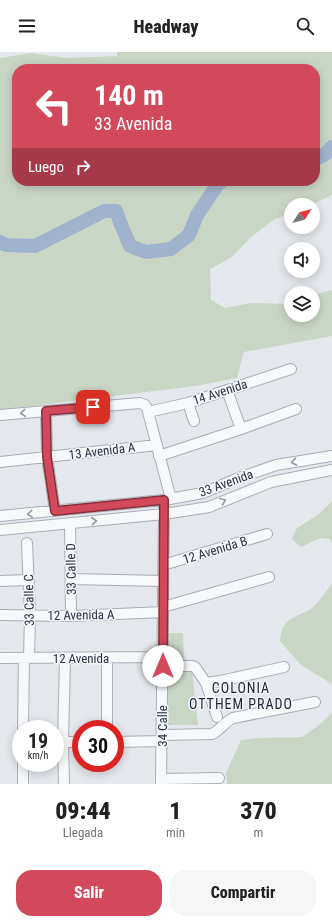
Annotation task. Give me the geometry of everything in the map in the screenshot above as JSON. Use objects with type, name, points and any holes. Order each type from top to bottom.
[{"type":"street","name":"14 Avenida","points":[[148,412],[188,403],[291,369]]},
{"type":"street","points":[[227,390],[241,430]]},
{"type":"street","name":"34 Calle","points":[[46,411],[140,403],[145,405],[147,408],[157,445],[167,500],[164,514],[162,782]]},
{"type":"street","points":[[188,403],[194,421]]},
{"type":"street","points":[[159,456],[241,430],[296,409]]},
{"type":"street","points":[[0,415],[46,411],[47,457],[55,511]]},
{"type":"street","name":"13 Avenida A","points":[[0,462],[157,445]]},
{"type":"street","name":"33 Avenida","points":[[0,516],[167,500],[203,494],[236,479],[276,465],[332,456]]},
{"type":"street","name":"33 Avenida","points":[[0,530],[164,514],[209,507],[271,482],[332,470]]},
{"type":"street","name":"33 Calle D","points":[[70,523],[71,616]]},
{"type":"street","name":"12 Avenida B","points":[[164,566],[267,534]]},
{"type":"street","name":"33 Calle C","points":[[23,720],[26,658],[30,616],[27,543]]},
{"type":"street","name":"12 Avenida A","points":[[0,615],[71,616],[163,609],[269,577]]},
{"type":"street","points":[[71,579],[163,581]]},
{"type":"street","points":[[0,581],[29,580]]},
{"type":"street","name":"12 Avenida","points":[[0,658],[107,658],[163,662],[192,666],[198,670],[206,683]]},
{"type":"street","points":[[61,720],[65,658]]},
{"type":"street","points":[[107,658],[107,720]]},
{"type":"street","points":[[217,718],[206,683],[284,667]]},
{"type":"street","points":[[124,741],[212,734],[218,732],[227,721],[233,718],[315,702]]},
{"type":"street","points":[[23,772],[23,784]]},
{"type":"street","points":[[63,772],[64,784]]},
{"type":"street","points":[[162,782],[219,778]]},
{"type":"green space","points":[[117,52],[332,52],[332,195],[320,201],[320,198],[284,198],[284,216],[275,219],[251,237],[232,257],[210,269],[211,300],[225,308],[251,303],[284,304],[284,322],[320,322],[320,293],[332,290],[332,336],[244,352],[237,378],[195,386],[0,410],[0,58],[30,53],[67,58],[117,56]]},
{"type":"green space","points":[[332,501],[332,544],[330,539],[320,538],[301,547],[292,539],[297,528],[319,514]]},
{"type":"green space","points":[[332,584],[332,684],[301,665],[280,641],[283,627],[287,622],[312,608]]},
{"type":"green space","points":[[166,633],[183,633],[184,664],[166,663]]},
{"type":"green space","points":[[167,670],[192,670],[198,725],[167,725]]},
{"type":"green space","points":[[332,713],[332,784],[227,784],[226,773],[241,740],[302,737],[318,726]]},
{"type":"waterway","points":[[320,157],[332,147]]},
{"type":"waterway","points":[[0,242],[6,245],[35,246],[104,211],[116,211],[130,246],[146,252],[171,249],[189,235],[197,215],[217,186]]},
{"type":"district","name":"COLONIA OTTHEM PRADO","points":[[241,696]]},
{"type":"route","points":[[93,407],[46,411],[47,457],[55,511],[164,500],[162,617],[163,666]]}]
